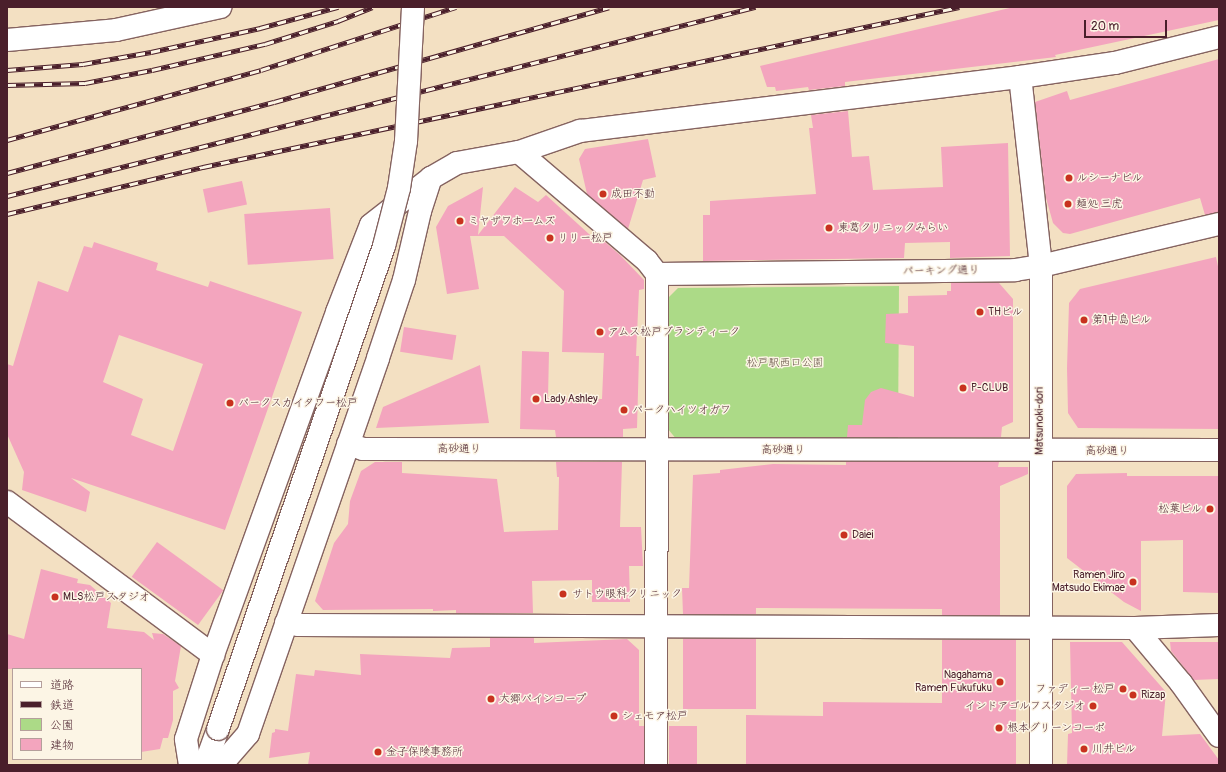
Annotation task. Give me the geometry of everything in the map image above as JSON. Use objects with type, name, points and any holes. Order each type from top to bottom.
[{"type":"street","points":[[7,40],[116,30],[221,7]]},
{"type":"street","points":[[205,765],[384,246],[399,188],[406,140],[413,7]]},
{"type":"street","points":[[190,765],[186,738],[214,655],[337,312],[371,225],[431,178],[457,163],[520,152],[580,131],[630,123],[1020,77],[1115,62],[1219,37]]},
{"type":"street","name":"Matsunoki-dori","points":[[1020,77],[1040,266],[1042,627],[1041,765]]},
{"type":"street","points":[[520,152],[647,261],[657,274],[655,450],[656,765]]},
{"type":"street","points":[[221,765],[248,734],[404,280],[420,211],[431,178]]},
{"type":"street","name":"パーキング通り","points":[[657,274],[1014,270],[1040,266],[1219,224]]},
{"type":"street","name":"高砂通り","points":[[348,444],[363,449],[1040,451],[1219,450]]},
{"type":"street","points":[[7,502],[214,655]]},
{"type":"street","points":[[286,623],[299,626],[1135,628],[1219,625]]},
{"type":"street","points":[[1135,628],[1181,683],[1219,736]]},
{"type":"green space","name":"松戸駅西口公園","points":[[899,286],[898,439],[677,440],[668,429],[669,297],[678,288]]},
{"type":"building","points":[[1014,7],[1219,7],[1219,20],[1055,55],[1056,57],[845,82],[845,86],[809,90],[808,87],[776,91],[775,87],[767,87],[760,66]]},
{"type":"building","points":[[1219,59],[1219,212],[1205,215],[1200,198],[1070,234],[1063,233],[1053,223],[1046,198],[1035,102],[1067,91],[1070,100]]},
{"type":"building","points":[[848,111],[852,157],[869,156],[873,190],[943,187],[941,147],[1008,143],[1010,256],[950,258],[950,242],[905,243],[904,258],[703,261],[703,215],[710,215],[710,201],[816,194],[809,128],[813,128],[811,115]]},
{"type":"building","points":[[648,139],[656,177],[643,180],[628,229],[587,194],[579,159],[585,149]]},
{"type":"building","points":[[242,181],[247,204],[208,213],[203,189]]},
{"type":"building","points":[[483,187],[478,235],[515,187],[538,202],[546,195],[600,244],[598,236],[620,255],[644,280],[644,289],[639,290],[636,356],[639,356],[637,428],[623,429],[623,437],[556,437],[555,430],[520,429],[522,351],[549,352],[548,398],[602,399],[604,353],[562,352],[564,291],[504,236],[470,236],[479,289],[447,294],[436,227],[448,206]]},
{"type":"building","points":[[330,208],[334,259],[248,265],[244,214]]},
{"type":"building","name":"パークスカイタワー松戸","points":[[94,242],[158,263],[156,270],[208,287],[210,281],[302,312],[225,530],[71,478],[90,492],[86,512],[22,490],[24,472],[7,434],[7,364],[13,366],[38,281],[68,292],[84,246],[92,248]],"holes":[[[119,335],[203,364],[173,451],[131,435],[143,399],[103,382]]]},
{"type":"building","points":[[1216,257],[1219,271],[1219,429],[1078,428],[1068,413],[1067,368],[1069,303],[1080,289]]},
{"type":"building","points":[[951,283],[999,283],[1013,299],[1013,422],[1002,427],[1001,437],[847,437],[848,425],[862,425],[865,400],[871,392],[881,388],[914,397],[914,346],[885,343],[886,314],[908,313],[908,296],[947,295],[947,291],[951,291]]},
{"type":"building","points":[[404,327],[456,335],[452,360],[400,352]]},
{"type":"building","points":[[480,365],[489,423],[376,428],[383,407]]},
{"type":"building","points":[[375,462],[402,462],[402,473],[497,479],[504,532],[558,530],[559,477],[557,477],[556,462],[622,462],[620,527],[641,527],[643,566],[629,566],[630,602],[592,602],[592,580],[532,581],[533,613],[456,613],[456,610],[433,611],[433,609],[323,610],[315,601],[334,543],[348,524],[350,501],[361,471]]},
{"type":"building","points":[[846,462],[999,462],[998,467],[1028,467],[1028,474],[1000,486],[1000,615],[942,615],[942,609],[756,608],[756,614],[683,614],[682,588],[689,588],[693,475],[720,473],[720,470],[773,464],[846,465]]},
{"type":"building","points":[[1127,473],[1127,476],[1219,476],[1219,593],[1183,592],[1183,540],[1141,541],[1141,611],[1124,602],[1067,558],[1067,486],[1076,474]]},
{"type":"building","points":[[157,542],[223,590],[198,625],[132,577]]},
{"type":"building","points":[[41,569],[78,579],[77,583],[90,585],[111,603],[107,628],[144,632],[154,640],[152,633],[163,634],[181,646],[175,681],[179,688],[173,691],[173,720],[168,738],[163,738],[160,749],[142,752],[142,668],[7,669],[7,634],[24,639]]},
{"type":"building","points":[[490,638],[534,638],[534,643],[627,639],[639,650],[639,726],[644,726],[644,765],[308,765],[310,752],[269,758],[272,733],[275,732],[275,729],[288,731],[296,674],[314,676],[315,670],[361,675],[360,654],[450,658],[452,648],[490,647]]},
{"type":"building","points":[[683,639],[756,639],[756,709],[683,709]]},
{"type":"building","points":[[942,640],[1016,640],[1016,765],[746,765],[746,715],[823,716],[823,702],[942,703]]},
{"type":"building","points":[[1070,642],[1122,642],[1166,692],[1162,736],[1200,734],[1219,760],[1219,765],[1067,765],[1068,734],[1072,733]]},
{"type":"building","points":[[1170,642],[1218,642],[1219,679],[1194,680],[1171,651]]},
{"type":"building","points":[[669,726],[697,726],[697,765],[669,765]]},
{"type":"railway","points":[[7,70],[83,64],[151,52],[260,28],[338,7]]},
{"type":"railway","points":[[7,85],[85,83],[152,70],[265,44],[338,21],[372,7]]},
{"type":"railway","points":[[7,140],[261,70],[456,7]]},
{"type":"railway","points":[[7,173],[274,102],[609,7]]},
{"type":"railway","points":[[7,196],[755,7]]},
{"type":"railway","points":[[7,214],[203,167],[959,7]]},
{"type":"place","name":"ルシーナビル","points":[[1069,178]]},
{"type":"place","name":"成田不動","points":[[603,194]]},
{"type":"place","name":"麺処 三虎","points":[[1068,204]]},
{"type":"place","name":"ミヤザワホームズ","points":[[460,221]]},
{"type":"place","name":"東葛クリニックみらい","points":[[829,228]]},
{"type":"place","name":"リリー松戸","points":[[550,238]]},
{"type":"place","name":"THビル","points":[[980,312]]},
{"type":"place","name":"第1中島ビル","points":[[1084,320]]},
{"type":"place","name":"アムス松戸ブランティーク","points":[[600,332]]},
{"type":"place","name":"P-CLUB","points":[[963,388]]},
{"type":"place","name":"Lady Ashley","points":[[536,399]]},
{"type":"place","name":"パークスカイタワー松戸","points":[[230,403]]},
{"type":"place","name":"パークハイツオガワ","points":[[624,410]]},
{"type":"place","name":"松葉ビル","points":[[1210,509]]},
{"type":"place","name":"Daiei","points":[[844,535]]},
{"type":"place","name":"Ramen Jiro Matsudo Ekimae","points":[[1133,582]]},
{"type":"place","name":"サトウ眼科クリニック","points":[[563,594]]},
{"type":"place","name":"MLS松戸スタジオ","points":[[55,597]]},
{"type":"place","name":"Nagahama Ramen Fukufuku","points":[[1000,682]]},
{"type":"place","name":"ファディー 松戸","points":[[1123,689]]},
{"type":"place","name":"Rizap","points":[[1133,695]]},
{"type":"place","name":"大郷パインコープ","points":[[491,699]]},
{"type":"place","name":"インドアゴルフスタジオ","points":[[1093,706]]},
{"type":"place","name":"シェモア松戸","points":[[614,716]]},
{"type":"place","name":"根本グリーンコーポ","points":[[999,728]]},
{"type":"place","name":"川井ビル","points":[[1084,749]]},
{"type":"place","name":"金子保険事務所","points":[[378,752]]}]
